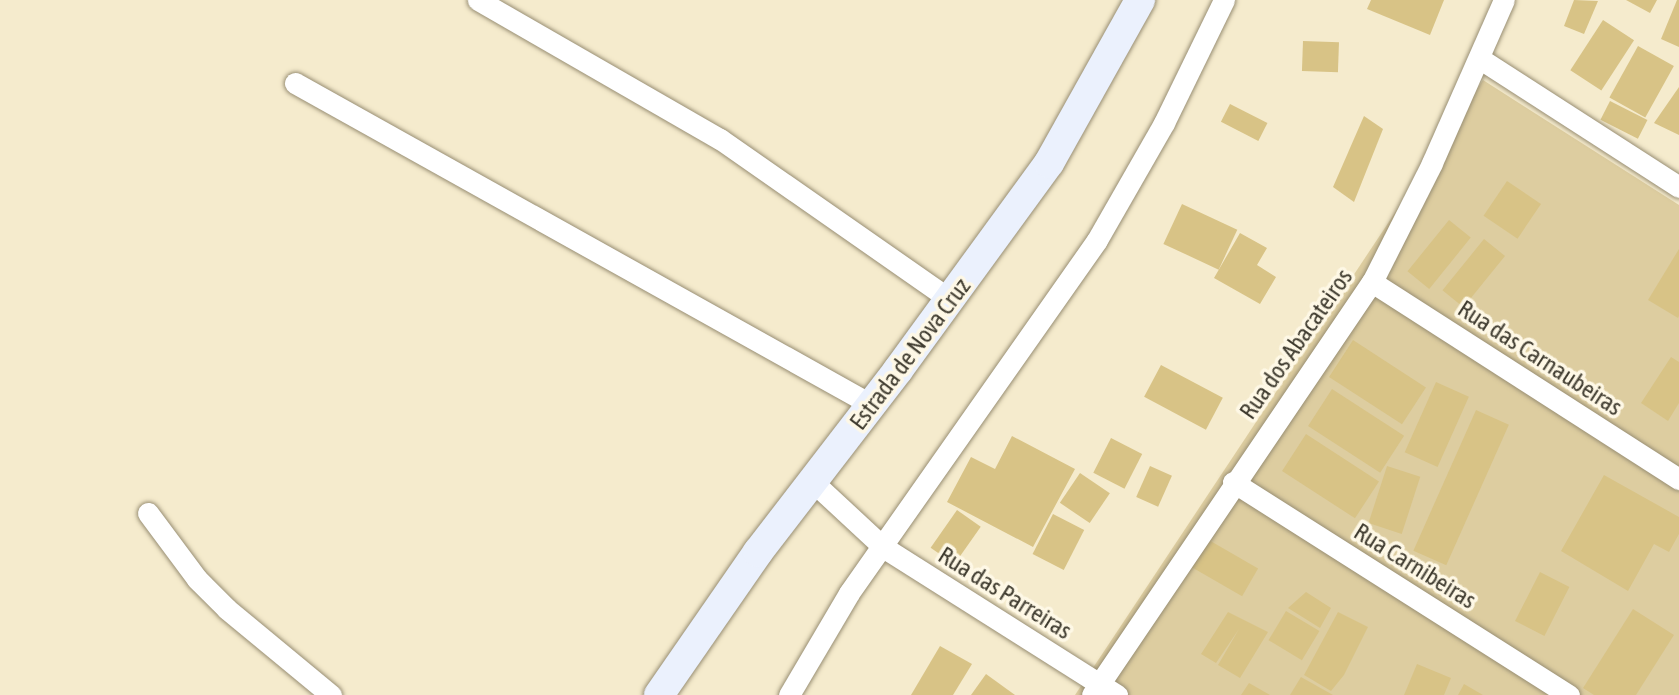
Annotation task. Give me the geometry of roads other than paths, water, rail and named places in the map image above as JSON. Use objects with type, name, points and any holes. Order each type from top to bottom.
[{"type":"main road","name":"Estrada de Nova Cruz","points":[[659,695],[812,481],[951,300],[1049,163],[1140,0]]},
{"type":"street","points":[[478,0],[720,139],[951,300]]},
{"type":"street","points":[[789,695],[849,593],[1097,240],[1164,122],[1224,0]]},
{"type":"street","name":"Rua dos Abacateiros","points":[[1103,691],[1233,482],[1372,282],[1504,0]]},
{"type":"street","points":[[1479,58],[1679,187]]},
{"type":"street","points":[[295,83],[872,405]]},
{"type":"street","name":"Rua das Carnaubeiras","points":[[1372,282],[1679,479]]},
{"type":"street","name":"Rua das Parreiras","points":[[812,481],[883,547],[1103,691]]},
{"type":"street","name":"Rua Carnibeiras","points":[[1233,482],[1569,695]]},
{"type":"street","points":[[148,513],[197,579],[227,609],[331,695]]}]
